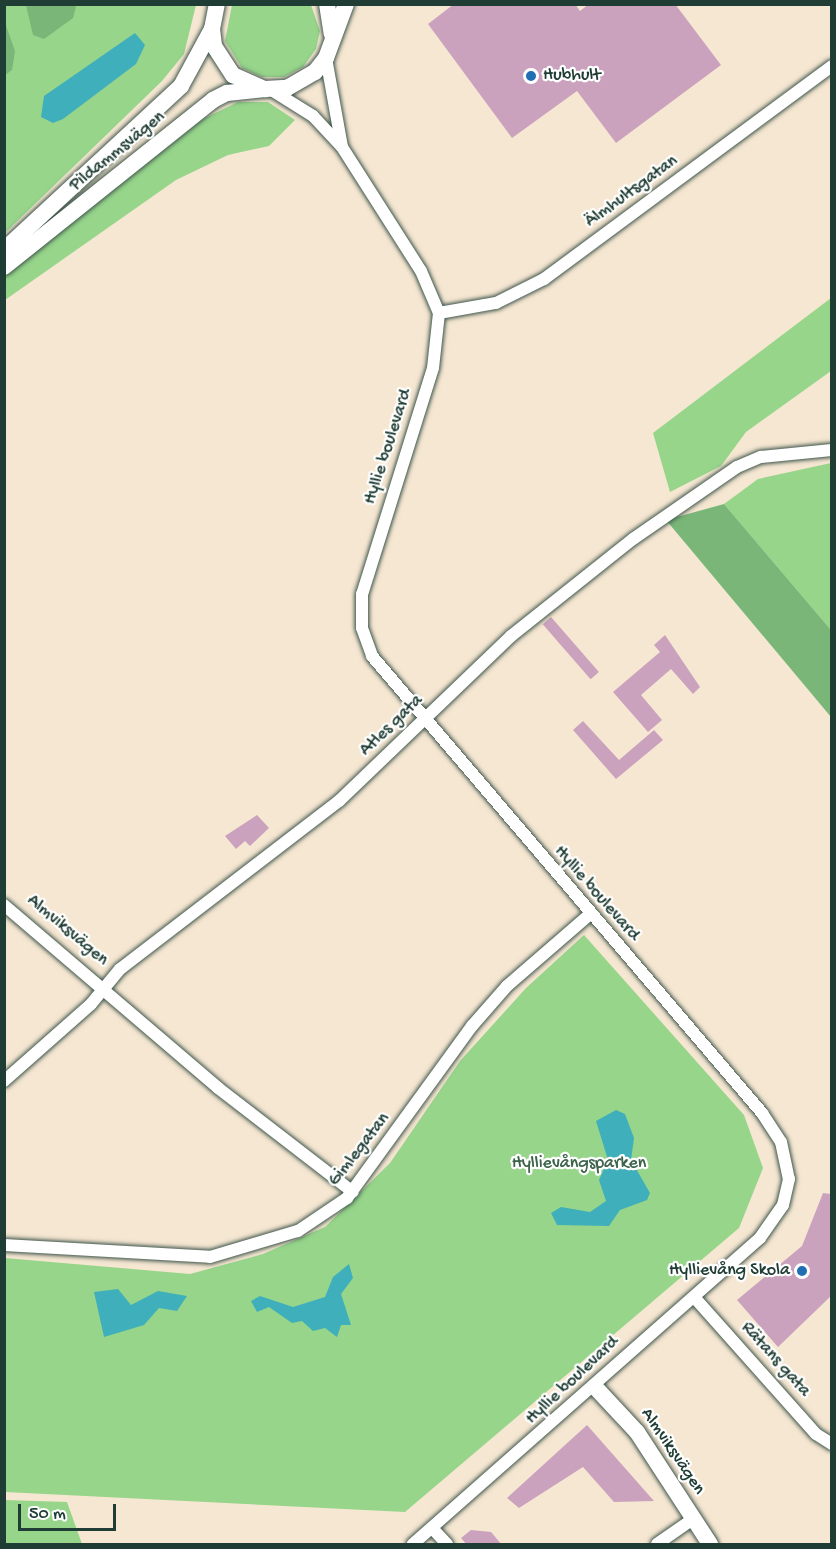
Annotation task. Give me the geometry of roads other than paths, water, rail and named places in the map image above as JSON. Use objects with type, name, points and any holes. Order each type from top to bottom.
[{"type":"main road","name":"Pildammsvägen","points":[[4,250],[181,86],[212,29],[217,4]]},
{"type":"main road","name":"Pildammsvägen","points":[[327,4],[332,41]]},
{"type":"main road","name":"Pildammsvägen","points":[[4,267],[213,100],[227,93],[269,90],[300,83],[326,58],[346,4]]},
{"type":"main road","name":"Pildammsvägen","points":[[212,29],[222,62],[248,84],[269,90]]},
{"type":"main road","name":"Almviksvägen","points":[[595,1387],[637,1432],[710,1545]]},
{"type":"street","name":"Hyllie boulevard","points":[[326,58],[342,147]]},
{"type":"street","name":"Älmhultsgatan","points":[[439,313],[496,303],[544,279],[831,66]]},
{"type":"street","name":"Hyllie boulevard","points":[[269,90],[313,116],[342,147],[421,271],[439,313],[433,368],[368,572],[361,614],[372,656],[423,721],[762,1113],[786,1160],[787,1192],[776,1218],[595,1387],[413,1545]]},
{"type":"street","name":"Atles gata","points":[[4,1081],[104,988],[120,969],[324,814],[511,636],[717,479],[761,458],[831,450]]},
{"type":"street","name":"Almviksvägen","points":[[4,905],[104,988],[218,1088],[353,1192]]},
{"type":"street","name":"Gimlegatan","points":[[4,1245],[210,1257],[298,1231],[353,1192],[479,1018],[507,986],[590,914]]},
{"type":"street","name":"Rätans gata","points":[[694,1297],[816,1434],[831,1444]]},
{"type":"street","points":[[657,1545],[693,1519]]},
{"type":"street","points":[[432,1528],[447,1545]]},
{"type":"water","points":[[135,33],[145,45],[136,64],[63,119],[53,123],[41,117],[44,96]]},
{"type":"water","points":[[616,1110],[625,1114],[634,1138],[631,1160],[650,1193],[647,1200],[620,1210],[609,1226],[557,1225],[551,1213],[561,1207],[590,1212],[606,1201],[599,1180],[608,1160],[596,1121]]},
{"type":"water","points":[[349,1264],[353,1278],[341,1294],[351,1325],[341,1325],[337,1337],[325,1328],[313,1331],[302,1321],[292,1323],[269,1307],[257,1312],[251,1301],[260,1296],[293,1307],[325,1297],[333,1277]]},
{"type":"water","points":[[118,1289],[131,1305],[158,1291],[187,1296],[177,1311],[159,1308],[144,1325],[104,1337],[94,1292]]},
{"type":"place","name":"Hubhult","points":[[531,76]]},
{"type":"place","name":"Hyllievång Skola","points":[[802,1271]]},
{"type":"park label","name":"Hyllievångsparken","points":[[579,1164]]}]
